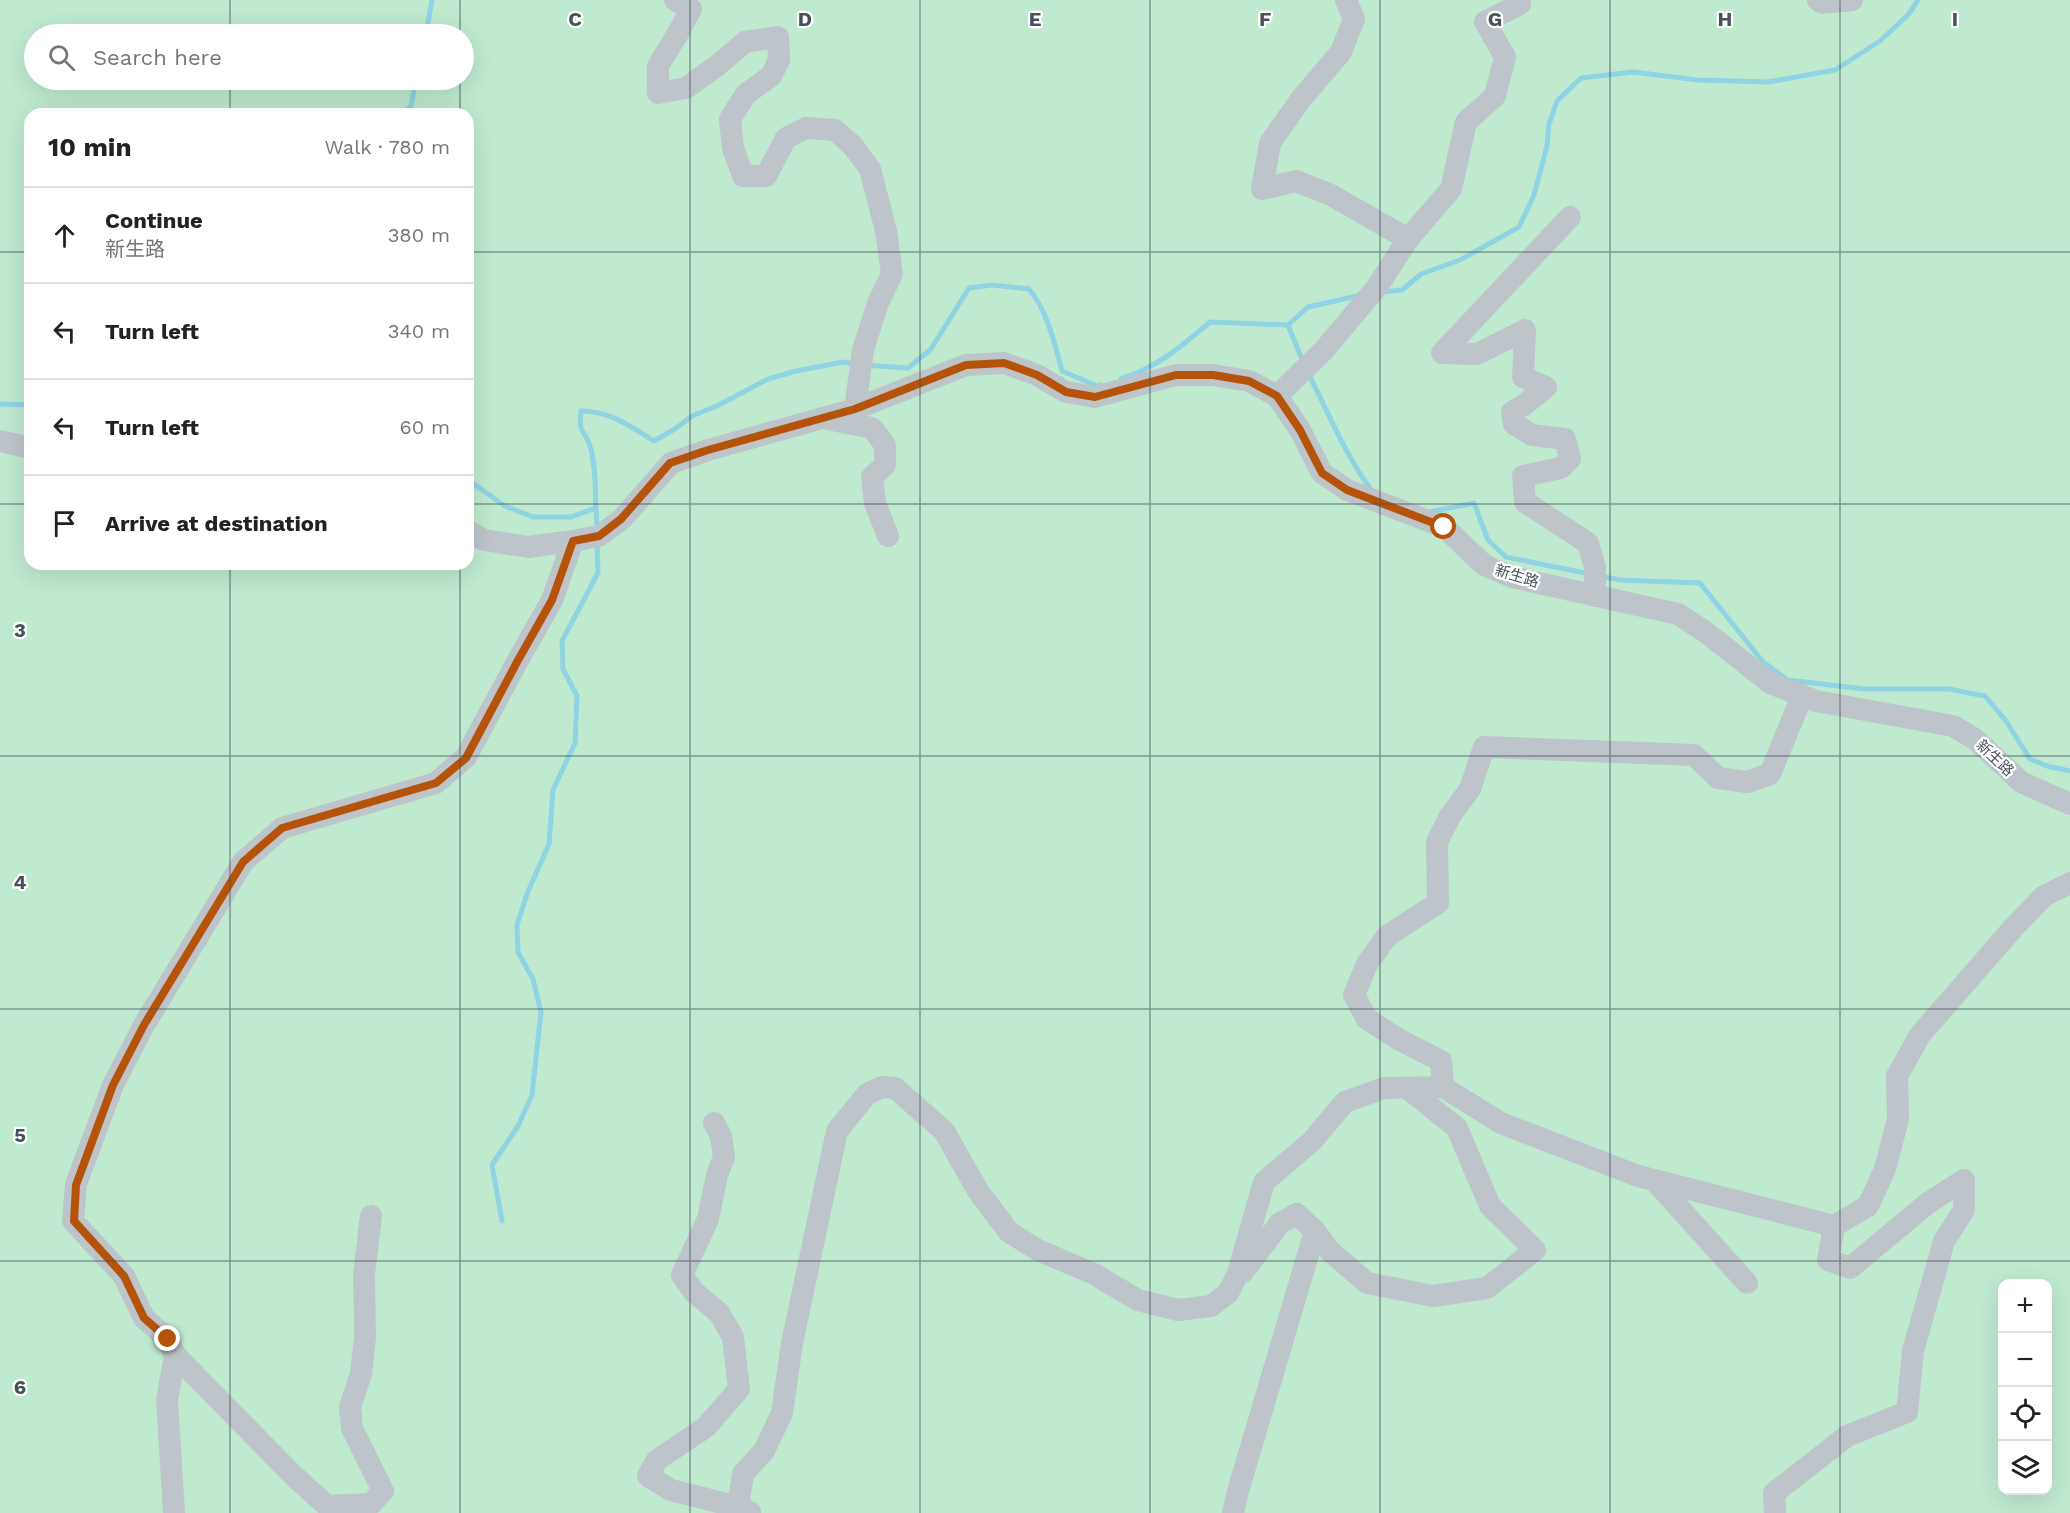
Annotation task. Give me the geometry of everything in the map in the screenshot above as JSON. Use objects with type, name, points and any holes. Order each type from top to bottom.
[{"type":"street","points":[[675,0],[690,9],[658,66],[658,93],[686,88],[745,42],[778,37],[779,60],[771,76],[746,94],[730,119],[733,148],[743,176],[766,176],[786,138],[806,129],[835,130],[853,147],[870,169],[886,231],[892,274],[878,303],[863,352],[855,409]]},
{"type":"street","points":[[1346,0],[1354,19],[1341,52],[1301,99],[1270,143],[1262,189],[1296,181],[1331,195],[1408,239]]},
{"type":"street","points":[[1277,396],[1315,360],[1362,305],[1377,287],[1408,239],[1451,189],[1466,122],[1495,96],[1505,57],[1485,22],[1520,4],[1521,0]]},
{"type":"street","points":[[1818,0],[1822,3],[1852,0]]},
{"type":"street","points":[[1570,217],[1442,353],[1477,354],[1526,330],[1523,377],[1546,387],[1512,412],[1514,424],[1532,435],[1565,440],[1570,459],[1561,468],[1523,476],[1526,502],[1588,543],[1595,583]]},
{"type":"street","name":"新生路","points":[[586,538],[621,519],[670,463],[708,450],[855,409],[966,365],[1004,363],[1037,375],[1066,392],[1095,397],[1176,375],[1204,375],[1249,381],[1277,396],[1300,430],[1322,473],[1347,490],[1444,527],[1484,564],[1512,577],[1595,583],[1678,614],[1707,633],[1770,683],[1816,701],[1953,726],[1976,739],[2021,782],[2070,804]]},
{"type":"street","points":[[822,418],[872,428],[885,445],[885,465],[872,477],[875,503],[888,536]]},
{"type":"street","points":[[0,441],[24,447]]},
{"type":"street","points":[[474,535],[483,540],[528,547],[586,538]]},
{"type":"street","points":[[371,1215],[364,1274],[365,1337],[361,1374],[350,1407],[352,1428],[383,1491],[371,1504],[329,1510],[175,1355],[168,1339],[144,1318],[124,1276],[74,1221],[76,1185],[113,1085],[144,1025],[243,862],[282,828],[436,783],[466,758],[586,538]]},
{"type":"street","points":[[1443,1087],[1441,1061],[1398,1040],[1367,1019],[1354,995],[1367,964],[1387,936],[1438,903],[1437,842],[1450,816],[1470,789],[1484,747],[1694,755],[1718,778],[1747,782],[1770,774],[1802,696]]},
{"type":"street","points":[[1228,1293],[1238,1273],[1264,1182],[1312,1141],[1345,1102],[1384,1088],[1443,1087],[1501,1123],[1638,1176],[1834,1226],[1868,1206],[1886,1169],[1899,1119],[1897,1076],[1920,1035],[2044,896],[2070,883]]},
{"type":"street","points":[[714,1123],[721,1136],[724,1157],[717,1175],[708,1219],[682,1275],[693,1291],[719,1313],[733,1337],[739,1389],[706,1427],[657,1460],[648,1476],[671,1490],[745,1510],[743,1474],[764,1450],[782,1413],[792,1343],[837,1131],[867,1094],[882,1087],[895,1088],[944,1131],[978,1191],[1010,1232],[1038,1250],[1094,1274],[1138,1300],[1178,1310],[1211,1306],[1228,1293],[1280,1223],[1297,1214],[1315,1231],[1330,1251],[1367,1282],[1432,1296],[1487,1288],[1535,1250],[1490,1206],[1457,1128],[1407,1088]]},
{"type":"street","points":[[1654,1180],[1747,1282]]},
{"type":"street","points":[[1775,1513],[1774,1493],[1847,1436],[1907,1412],[1913,1351],[1944,1241],[1964,1210],[1964,1180],[1928,1203],[1850,1268],[1828,1260],[1834,1226]]},
{"type":"street","points":[[1233,1513],[1315,1231]]},
{"type":"street","points":[[174,1513],[167,1400],[175,1355]]},
{"type":"green space","points":[[0,0],[2070,0],[2070,1513],[0,1513]]},
{"type":"waterway","points":[[428,24],[432,0]]},
{"type":"waterway","points":[[1382,292],[1402,290],[1421,274],[1460,260],[1519,227],[1534,195],[1547,146],[1549,124],[1557,101],[1581,78],[1633,72],[1698,80],[1768,82],[1835,70],[1880,41],[1908,15],[1918,0]]},
{"type":"waterway","points":[[409,108],[414,90]]},
{"type":"waterway","points":[[865,365],[908,368],[931,349],[969,288],[992,285],[1029,289],[1046,317],[1062,371],[1097,386],[1100,385]]},
{"type":"waterway","points":[[1288,325],[1308,307],[1361,295]]},
{"type":"waterway","points":[[1121,379],[1146,369],[1179,348],[1210,322],[1288,325],[1303,362]]},
{"type":"waterway","points":[[474,484],[505,506],[533,517],[571,517],[596,508],[593,461],[588,440],[581,427],[581,411],[611,417],[654,441],[692,416],[717,406],[768,379],[843,362],[856,364]]},
{"type":"waterway","points":[[1308,373],[1345,448],[1372,491]]},
{"type":"waterway","points":[[0,404],[24,405]]},
{"type":"waterway","points":[[1430,512],[1474,503],[1488,540],[1506,557],[1590,574]]},
{"type":"waterway","points":[[596,508],[597,531]]},
{"type":"waterway","points":[[502,1221],[492,1165],[518,1126],[532,1095],[541,1012],[533,979],[518,952],[517,925],[527,894],[549,844],[553,790],[575,743],[577,696],[563,669],[562,641],[598,573],[597,543]]},
{"type":"waterway","points":[[1599,576],[1620,580],[1700,583],[1763,662],[1788,680],[1864,689],[1949,689],[1985,696],[2006,721],[2030,759],[2047,766],[2070,771]]},
{"type":"route","points":[[168,1339],[144,1318],[124,1276],[97,1249],[74,1221],[76,1185],[113,1085],[144,1025],[243,862],[282,828],[436,783],[466,758],[552,600],[573,541],[599,536],[621,519],[670,463],[708,450],[855,409],[966,365],[1004,363],[1037,375],[1066,392],[1095,397],[1176,375],[1213,375],[1249,381],[1277,396],[1300,430],[1322,473],[1347,490],[1444,527]]}]
